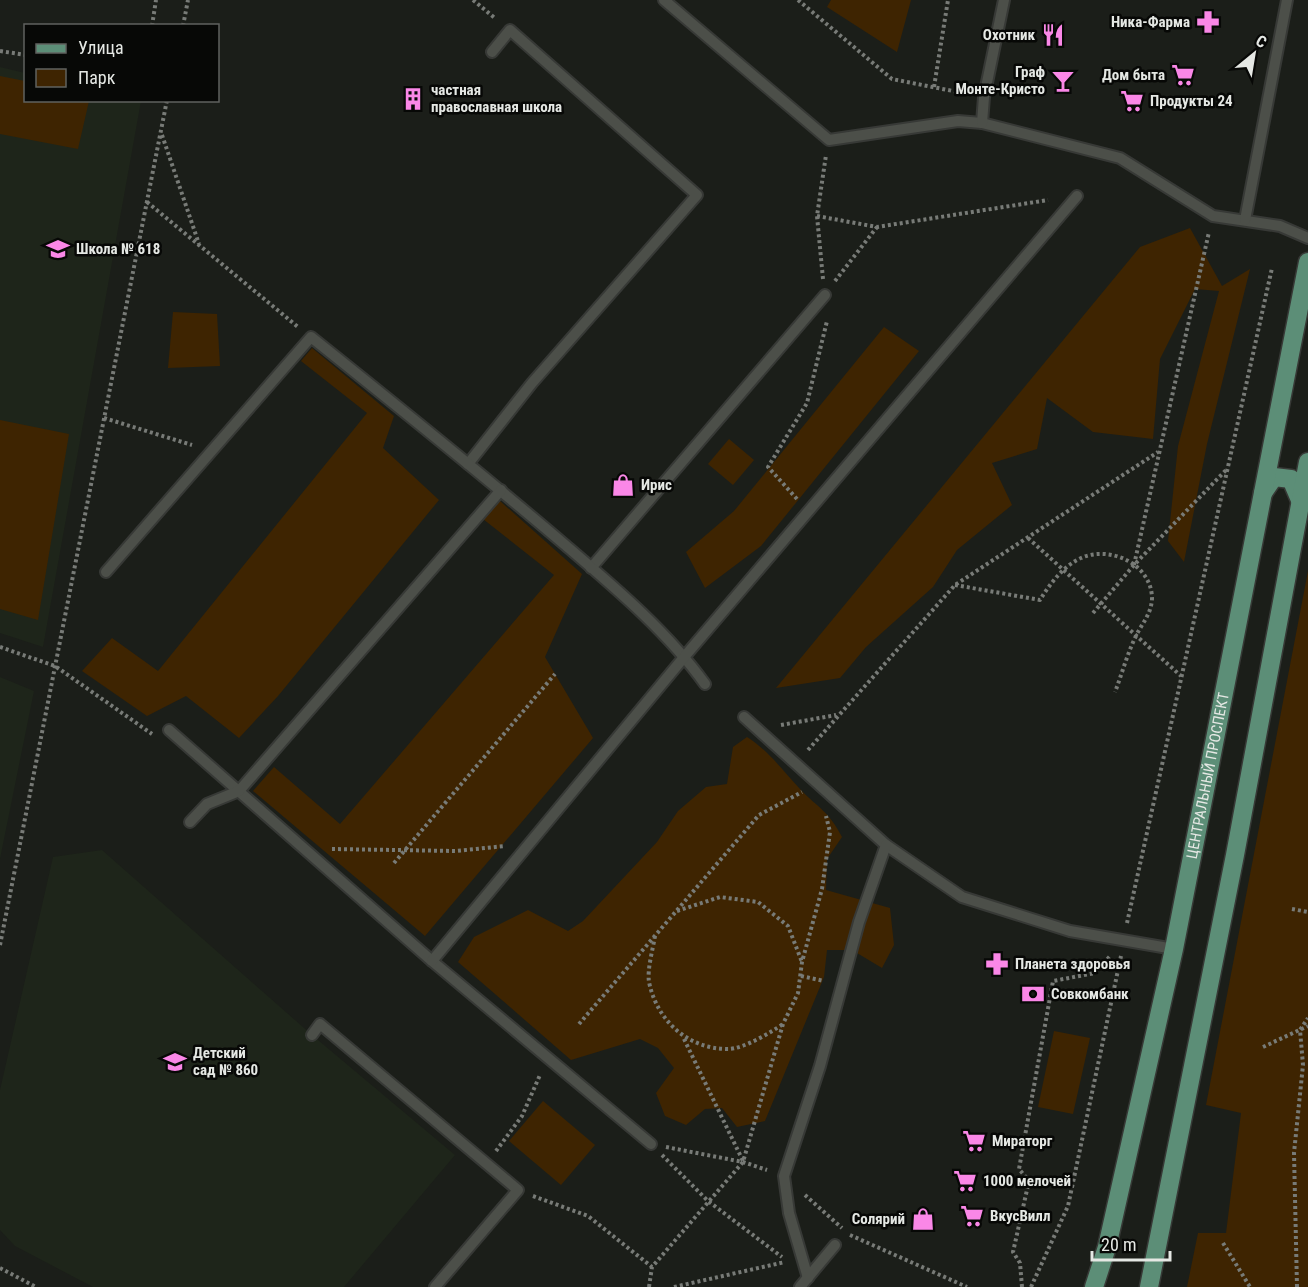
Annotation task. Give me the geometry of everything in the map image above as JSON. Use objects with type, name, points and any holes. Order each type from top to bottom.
[{"type":"main road","name":"ЦЕНТРАЛЬНЫЙ ПРОСПЕКТ","points":[[1094,1287],[1107,1247],[1174,949],[1308,262]]},
{"type":"main road","points":[[1149,1287],[1235,855],[1308,462]]},
{"type":"main road","points":[[1263,493],[1274,477],[1291,478],[1300,500]]},
{"type":"lane","points":[[664,0],[829,140],[958,121],[982,123],[1119,158],[1213,216],[1280,226],[1308,238]]},
{"type":"lane","points":[[982,123],[984,97],[1004,0]]},
{"type":"lane","points":[[1245,220],[1287,0]]},
{"type":"lane","points":[[468,464],[532,383],[697,195],[510,30],[492,52]]},
{"type":"lane","points":[[432,961],[685,656],[809,514],[1077,196]]},
{"type":"lane","points":[[591,568],[825,295]]},
{"type":"lane","points":[[106,572],[311,337],[501,490],[591,568],[685,656],[705,684]]},
{"type":"lane","points":[[190,822],[207,804],[239,791],[501,490]]},
{"type":"lane","points":[[744,717],[885,845],[962,897],[1070,931],[1174,949]]},
{"type":"lane","points":[[169,730],[432,961],[651,1144]]},
{"type":"lane","points":[[808,1278],[789,1213],[784,1176],[820,1066],[859,922],[885,845]]},
{"type":"lane","points":[[312,1035],[320,1024],[518,1190],[435,1287]]},
{"type":"lane","points":[[800,1287],[835,1245]]},
{"type":"path","points":[[152,24],[156,0]]},
{"type":"path","points":[[183,24],[188,0]]},
{"type":"path","points":[[473,0],[510,30]]},
{"type":"path","points":[[798,0],[892,79],[984,97]]},
{"type":"path","points":[[934,87],[948,0]]},
{"type":"path","points":[[0,51],[24,56]]},
{"type":"path","points":[[0,945],[167,102]]},
{"type":"path","points":[[161,132],[200,244]]},
{"type":"path","points":[[809,514],[768,467],[807,403],[827,325],[817,216],[829,140]]},
{"type":"path","points":[[817,216],[877,227],[1077,196]]},
{"type":"path","points":[[147,202],[311,337]]},
{"type":"path","points":[[1134,565],[1213,216]]},
{"type":"path","points":[[825,295],[877,227]]},
{"type":"path","points":[[1031,1287],[1068,1206],[1181,677],[1272,268]]},
{"type":"path","points":[[104,418],[211,451]]},
{"type":"path","points":[[797,763],[837,715],[955,585],[1158,452]]},
{"type":"path","points":[[1093,614],[1134,565],[1228,468]]},
{"type":"path","points":[[1028,538],[1181,677]]},
{"type":"path","points":[[955,585],[1040,600],[1063,571],[1081,558],[1100,554],[1118,555],[1134,565],[1147,578],[1152,598],[1148,618],[1136,636],[1115,692]]},
{"type":"path","points":[[0,647],[55,666],[159,740]]},
{"type":"path","points":[[394,863],[555,674]]},
{"type":"path","points":[[759,730],[837,715]]},
{"type":"path","points":[[579,1024],[759,815],[819,783],[830,832],[822,888],[802,962],[798,993],[783,1024],[743,1162],[652,1267],[649,1287]]},
{"type":"path","points":[[302,848],[456,851],[529,844]]},
{"type":"path","points":[[676,911],[720,897],[758,902],[788,927],[802,962]]},
{"type":"path","points":[[1292,909],[1308,912]]},
{"type":"path","points":[[656,935],[649,981],[663,1016],[684,1039],[743,1162]]},
{"type":"path","points":[[1022,1287],[1020,1263],[1013,1252],[1029,1181],[1019,1169],[1053,981],[1095,973],[1124,941]]},
{"type":"path","points":[[1297,1287],[1293,1153],[1303,1065],[1300,1029],[1308,1018]]},
{"type":"path","points":[[684,1039],[729,1049],[764,1037],[783,1024]]},
{"type":"path","points":[[1263,1047],[1308,1026]]},
{"type":"path","points":[[487,1164],[522,1116],[548,1058]]},
{"type":"path","points":[[651,1144],[743,1162],[784,1176],[848,1234],[963,1286]]},
{"type":"path","points":[[651,1144],[708,1201],[808,1278]]},
{"type":"path","points":[[518,1190],[588,1216],[652,1267]]},
{"type":"path","points":[[1223,1243],[1250,1287]]},
{"type":"path","points":[[674,1287],[788,1262]]},
{"type":"path","points":[[0,1268],[36,1287]]},
{"type":"shaded area","name":"Школа № 618","points":[[0,67],[24,73],[24,102],[141,102],[43,647],[0,633]]},
{"type":"shaded area","points":[[0,677],[34,691],[0,859]]},
{"type":"shaded area","name":"Детский сад № 860","points":[[102,850],[312,1035],[455,1155],[344,1287],[93,1287],[15,1246],[0,1230],[0,1090],[53,857]]},
{"type":"green space","points":[[831,0],[911,0],[897,52],[827,7]]},
{"type":"green space","points":[[0,76],[24,81],[24,102],[89,102],[78,149],[0,134]]},
{"type":"green space","points":[[1190,228],[1222,286],[1250,269],[1207,444],[1184,562],[1168,541],[1178,446],[1219,291],[1195,289],[1160,359],[1153,439],[1093,432],[1047,398],[1037,449],[992,463],[1012,505],[957,550],[933,587],[866,647],[840,678],[776,688],[1140,247]]},
{"type":"green space","points":[[173,312],[217,314],[220,366],[168,368]]},
{"type":"green space","points":[[884,327],[919,351],[761,546],[705,588],[686,552],[734,511]]},
{"type":"green space","points":[[312,348],[394,416],[383,448],[439,500],[278,696],[239,738],[186,696],[147,716],[82,671],[112,638],[158,671],[367,413],[301,361]]},
{"type":"green space","points":[[0,420],[69,434],[38,620],[0,609]]},
{"type":"green space","points":[[729,439],[754,460],[733,485],[708,464]]},
{"type":"green space","points":[[500,501],[582,574],[545,657],[593,738],[425,936],[253,791],[274,767],[340,824],[554,575],[483,519]]},
{"type":"green space","points":[[1308,571],[1308,1287],[1187,1287],[1198,1233],[1226,1233],[1241,1113],[1206,1105]]},
{"type":"green space","points":[[747,737],[769,755],[828,815],[842,837],[827,859],[826,890],[890,908],[894,945],[882,968],[852,950],[827,950],[824,977],[765,1121],[737,1127],[722,1108],[705,1109],[686,1125],[665,1116],[656,1093],[674,1068],[658,1048],[640,1039],[571,1060],[458,962],[474,937],[528,910],[568,931],[583,921],[657,842],[678,811],[706,787],[727,784],[733,747]]},
{"type":"green space","points":[[1054,1031],[1090,1038],[1073,1114],[1038,1107]]},
{"type":"green space","points":[[543,1101],[595,1145],[561,1185],[509,1141]]},
{"type":"place","name":"Ника-Фарма","points":[[1208,22]]},
{"type":"place","name":"Охотник","points":[[1053,35]]},
{"type":"place","name":"Дом быта","points":[[1183,75]]},
{"type":"place","name":"Граф Монте-Кристо","points":[[1063,81]]},
{"type":"place","name":"частная православная школа","points":[[413,99]]},
{"type":"place","name":"Продукты 24","points":[[1132,101]]},
{"type":"place","name":"Школа № 618","points":[[58,249]]},
{"type":"place","name":"Ирис","points":[[623,485]]},
{"type":"place","name":"Планета здоровья","points":[[997,964]]},
{"type":"place","name":"Совкомбанк","points":[[1033,994]]},
{"type":"place","name":"Детский сад № 860","points":[[175,1062]]},
{"type":"place","name":"Мираторг","points":[[974,1141]]},
{"type":"place","name":"1000 мелочей","points":[[965,1181]]},
{"type":"place","name":"ВкусВилл","points":[[972,1216]]},
{"type":"place","name":"Солярий","points":[[923,1219]]}]
